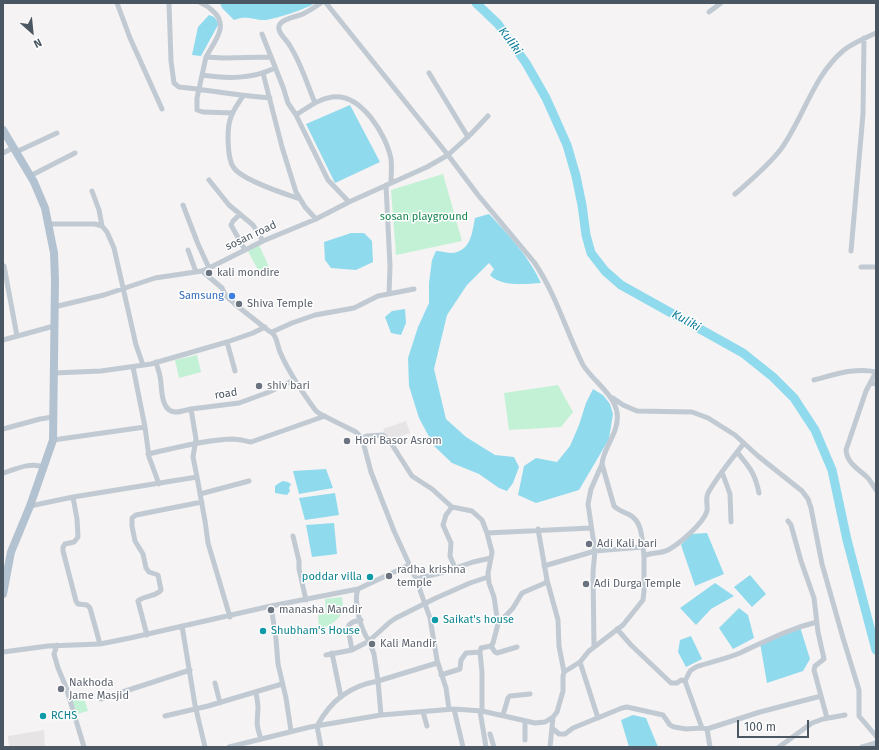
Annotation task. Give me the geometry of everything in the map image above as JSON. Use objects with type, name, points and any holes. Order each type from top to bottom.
[{"type":"main road","points":[[3,130],[30,176],[43,202],[49,224],[54,253],[53,440],[30,506],[11,552],[3,594]]},
{"type":"street","points":[[117,3],[130,38],[162,109]]},
{"type":"street","points":[[169,3],[171,61],[174,83],[179,87],[243,96],[270,98]]},
{"type":"street","points":[[201,3],[206,5],[218,16],[221,20],[221,26],[206,57],[196,103],[197,110],[204,112],[232,113]]},
{"type":"street","points":[[315,103],[296,58],[280,31],[279,25],[286,20],[303,14],[321,3]]},
{"type":"street","points":[[326,3],[448,155],[478,196],[525,250],[540,270],[551,289],[583,365],[590,375],[611,396],[623,405],[637,411],[692,412],[701,414],[727,429],[802,491],[808,499],[811,508],[822,564],[859,690],[859,716],[876,736]]},
{"type":"street","points":[[708,12],[721,3]]},
{"type":"street","points":[[735,194],[754,178],[780,149],[791,133],[810,94],[836,58],[845,50],[864,38],[876,33]]},
{"type":"street","points":[[262,34],[288,103],[296,115],[328,180],[349,202]]},
{"type":"street","points":[[851,251],[863,114],[864,38]]},
{"type":"street","points":[[206,57],[271,57]]},
{"type":"street","points":[[202,75],[233,78],[255,76],[275,68]]},
{"type":"street","points":[[264,73],[286,161],[296,192],[316,219]]},
{"type":"street","points":[[429,73],[468,136]]},
{"type":"street","points":[[243,96],[232,113],[228,127],[230,157],[234,168],[248,178],[300,199]]},
{"type":"street","points":[[296,115],[315,103],[331,97],[336,97],[351,100],[359,104],[375,123],[389,150],[391,165],[388,184],[390,266],[389,294]]},
{"type":"street","name":"sosan road","points":[[54,307],[122,289],[155,278],[202,271],[209,268],[263,241],[316,219],[349,202],[427,167],[448,155],[488,116]]},
{"type":"street","points":[[3,153],[15,150],[57,133]]},
{"type":"street","points":[[30,176],[75,153]]},
{"type":"street","points":[[209,180],[229,205],[253,225],[263,241]]},
{"type":"street","points":[[92,191],[99,210],[102,226],[107,232],[114,248],[122,289],[137,350],[143,365]]},
{"type":"street","points":[[183,205],[209,268]]},
{"type":"street","points":[[240,214],[231,225],[245,250]]},
{"type":"street","points":[[49,224],[91,224],[102,226]]},
{"type":"street","points":[[188,250],[196,272]]},
{"type":"street","points":[[4,266],[17,336]]},
{"type":"street","points":[[861,267],[876,267]]},
{"type":"street","points":[[202,271],[222,288],[226,296],[269,330],[276,338],[280,353],[294,380],[316,410],[356,432],[362,438],[371,472],[394,530],[416,579],[432,624],[441,675],[463,747]]},
{"type":"street","points":[[54,373],[101,372],[156,362],[227,342],[252,333],[282,327],[327,312],[354,308],[378,296],[414,289]]},
{"type":"street","points":[[3,340],[54,326]]},
{"type":"street","points":[[227,342],[235,371]]},
{"type":"street","name":"road","points":[[156,362],[160,376],[162,396],[166,407],[170,411],[175,412],[244,401],[276,389],[294,380]]},
{"type":"street","points":[[133,367],[145,427],[148,454],[159,484]]},
{"type":"street","points":[[814,380],[862,370],[876,372],[870,383],[846,450],[846,455],[849,460],[868,478],[876,490]]},
{"type":"street","points":[[870,383],[876,384]]},
{"type":"street","points":[[594,647],[593,572],[595,551],[588,511],[588,498],[615,431],[618,418],[617,408],[611,396]]},
{"type":"street","points":[[191,409],[196,444],[193,457],[211,556],[230,617]]},
{"type":"street","points":[[148,454],[196,444],[233,439],[251,442],[256,441],[287,428],[325,416]]},
{"type":"street","points":[[3,430],[40,419],[53,417]]},
{"type":"street","points":[[53,440],[145,427]]},
{"type":"street","points":[[362,438],[367,436],[383,435],[391,443],[412,476],[432,488],[452,507],[472,511],[482,520],[492,552],[488,577],[495,604],[498,624],[491,646]]},
{"type":"street","points":[[644,556],[667,550],[680,541],[699,523],[707,510],[707,495],[744,443]]},
{"type":"street","points":[[737,452],[752,470],[757,480],[759,493]]},
{"type":"street","points":[[564,672],[580,662],[594,647],[623,624],[642,600],[644,592],[644,556],[641,531],[632,516],[617,510],[614,506],[602,464]]},
{"type":"street","points":[[3,473],[29,465],[43,467]]},
{"type":"street","points":[[722,472],[730,494],[732,522]]},
{"type":"street","points":[[30,506],[73,497],[197,477]]},
{"type":"street","points":[[200,494],[248,481]]},
{"type":"street","points":[[73,497],[77,519],[78,537],[74,542],[65,544],[63,551],[76,601],[78,604],[87,605],[90,608],[100,644]]},
{"type":"street","points":[[147,635],[138,602],[144,597],[158,594],[161,590],[158,575],[149,572],[146,568],[143,554],[135,541],[132,518],[136,515],[202,502]]},
{"type":"street","points":[[452,507],[446,516],[443,525],[451,543],[450,556],[455,568]]},
{"type":"street","points":[[788,521],[791,525],[801,561],[814,598],[816,622],[820,645],[824,656],[824,659],[815,666],[814,670],[827,718]]},
{"type":"street","points":[[487,533],[538,529],[592,528]]},
{"type":"street","points":[[538,529],[547,580],[558,620],[559,646],[564,672],[562,676],[563,691],[560,706],[554,717],[550,747]]},
{"type":"street","points":[[293,536],[306,600]]},
{"type":"street","points":[[544,566],[595,551],[642,547]]},
{"type":"street","points":[[416,579],[491,558]]},
{"type":"street","points":[[3,652],[57,646],[100,644],[147,635],[182,626],[230,617],[272,606],[358,589],[410,566]]},
{"type":"street","points":[[326,655],[352,650],[369,641],[390,622],[470,583],[488,577]]},
{"type":"street","points":[[498,624],[513,608],[522,593],[541,585],[547,580]]},
{"type":"street","points":[[358,589],[356,598],[361,620],[374,654],[382,715]]},
{"type":"street","points":[[272,606],[278,664],[286,698],[291,731]]},
{"type":"street","points":[[352,650],[348,628],[353,622],[361,620]]},
{"type":"street","points":[[684,681],[690,671],[696,667],[739,653],[799,626],[816,622]]},
{"type":"street","points":[[182,626],[196,709],[205,747]]},
{"type":"street","points":[[617,629],[630,645],[671,683],[677,683],[681,680],[684,681]]},
{"type":"street","points":[[57,646],[54,654],[66,687],[84,747]]},
{"type":"street","points":[[491,646],[497,653],[517,647]]},
{"type":"street","points":[[486,747],[481,711],[482,672],[480,652],[481,648],[491,646]]},
{"type":"street","points":[[441,675],[460,669],[461,660],[466,653],[480,652]]},
{"type":"street","points":[[332,653],[341,697]]},
{"type":"street","points":[[580,662],[598,718]]},
{"type":"street","points":[[321,747],[317,726],[328,709],[341,697],[358,686],[438,663]]},
{"type":"street","points":[[101,698],[190,670]]},
{"type":"street","points":[[684,681],[705,728],[710,747]]},
{"type":"street","points":[[215,682],[220,703]]},
{"type":"street","points":[[165,716],[220,703],[282,684]]},
{"type":"street","points":[[256,693],[258,709],[256,720],[261,739]]},
{"type":"street","points":[[503,715],[510,696],[530,694]]},
{"type":"street","points":[[552,728],[559,734],[564,734],[573,728],[627,707],[663,715],[670,725],[686,729],[705,728],[821,696]]},
{"type":"street","points":[[229,747],[291,731],[382,715],[451,709],[481,711],[535,723],[545,722],[554,717]]},
{"type":"street","points":[[423,712],[427,726]]},
{"type":"street","points":[[779,747],[812,723],[827,718],[845,715]]},
{"type":"street","points":[[525,721],[525,740]]},
{"type":"street","points":[[490,734],[494,747]]},
{"type":"street","points":[[862,747],[876,742]]},
{"type":"shaded area","points":[[406,421],[410,433],[388,441],[383,429]]},
{"type":"shaded area","points":[[44,730],[45,747],[9,747],[8,736]]},
{"type":"green space","name":"sosan playground","points":[[443,174],[462,241],[396,255],[391,190]]},
{"type":"green space","points":[[259,245],[269,267],[259,272],[248,251]]},
{"type":"green space","points":[[197,355],[201,372],[179,378],[175,360]]},
{"type":"green space","points":[[558,385],[573,412],[561,427],[509,430],[504,393]]},
{"type":"green space","points":[[342,597],[343,609],[339,617],[330,625],[319,629],[318,615],[326,613],[325,599]]},
{"type":"green space","points":[[84,698],[88,711],[77,714],[72,700]]},
{"type":"water","points":[[220,3],[315,3],[298,11],[270,19],[260,20],[246,18],[234,20],[222,8]]},
{"type":"water","points":[[209,15],[214,17],[218,22],[218,25],[201,56],[192,55],[198,27]]},
{"type":"water","points":[[350,105],[380,162],[335,183],[306,124]]},
{"type":"water","points":[[489,214],[525,255],[541,283],[514,284],[500,281],[490,275],[494,269],[489,263],[467,285],[447,315],[434,369],[446,419],[466,437],[495,455],[514,457],[519,467],[513,483],[507,491],[499,488],[479,474],[452,463],[434,446],[419,418],[409,386],[408,358],[418,327],[429,303],[429,283],[432,260],[436,251],[452,253],[463,249],[470,240],[475,218]]},
{"type":"water","points":[[351,233],[364,233],[372,241],[373,262],[356,270],[331,268],[325,260],[324,242]]},
{"type":"water","points":[[405,309],[406,323],[401,335],[391,333],[385,317],[392,311]]},
{"type":"water","points":[[593,389],[603,395],[610,404],[613,414],[609,439],[579,490],[536,503],[518,495],[524,466],[536,458],[557,462],[570,446],[586,403]]},
{"type":"water","points":[[326,469],[333,488],[299,494],[293,471]]},
{"type":"water","points":[[283,481],[291,484],[289,488],[290,491],[287,495],[275,493],[275,486]]},
{"type":"water","points":[[335,493],[339,515],[305,520],[299,498]]},
{"type":"water","points":[[334,523],[337,554],[312,557],[306,525]]},
{"type":"water","points":[[707,533],[724,574],[695,586],[681,545],[691,534]]},
{"type":"water","points":[[750,575],[766,594],[752,607],[734,587]]},
{"type":"water","points":[[715,583],[734,596],[711,609],[696,625],[680,608]]},
{"type":"water","points":[[739,608],[748,615],[754,638],[733,649],[719,628]]},
{"type":"water","points":[[800,627],[810,659],[803,671],[767,683],[760,643]]},
{"type":"water","points":[[691,636],[702,659],[686,667],[678,652],[680,640]]},
{"type":"water","points":[[633,715],[646,718],[658,747],[629,747],[621,720]]},
{"type":"waterway","name":"Kuliki","points":[[476,3],[498,24],[526,63],[546,98],[567,145],[576,176],[586,235],[591,253],[605,271],[621,285],[743,353],[773,377],[794,398],[815,430],[832,470],[847,540],[876,650]]},
{"type":"place","name":"kali mondire","points":[[209,273]]},
{"type":"place","name":"Samsung","points":[[232,296]]},
{"type":"place","name":"Shiva Temple","points":[[239,304]]},
{"type":"place","name":"shiv bari","points":[[259,386]]},
{"type":"place","name":"Hori Basor Asrom","points":[[347,441]]},
{"type":"place","name":"Adi Kali bari","points":[[589,544]]},
{"type":"place","name":"radha krishna temple","points":[[389,576]]},
{"type":"place","name":"poddar villa","points":[[370,577]]},
{"type":"place","name":"Adi Durga Temple","points":[[586,584]]},
{"type":"place","name":"manasha Mandir","points":[[271,610]]},
{"type":"place","name":"Saikat's house","points":[[435,620]]},
{"type":"place","name":"Shubham's House","points":[[263,631]]},
{"type":"place","name":"Kali Mandir","points":[[372,644]]},
{"type":"place","name":"Nakhoda Jame Masjid","points":[[61,689]]},
{"type":"place","name":"RCHS","points":[[43,716]]}]
